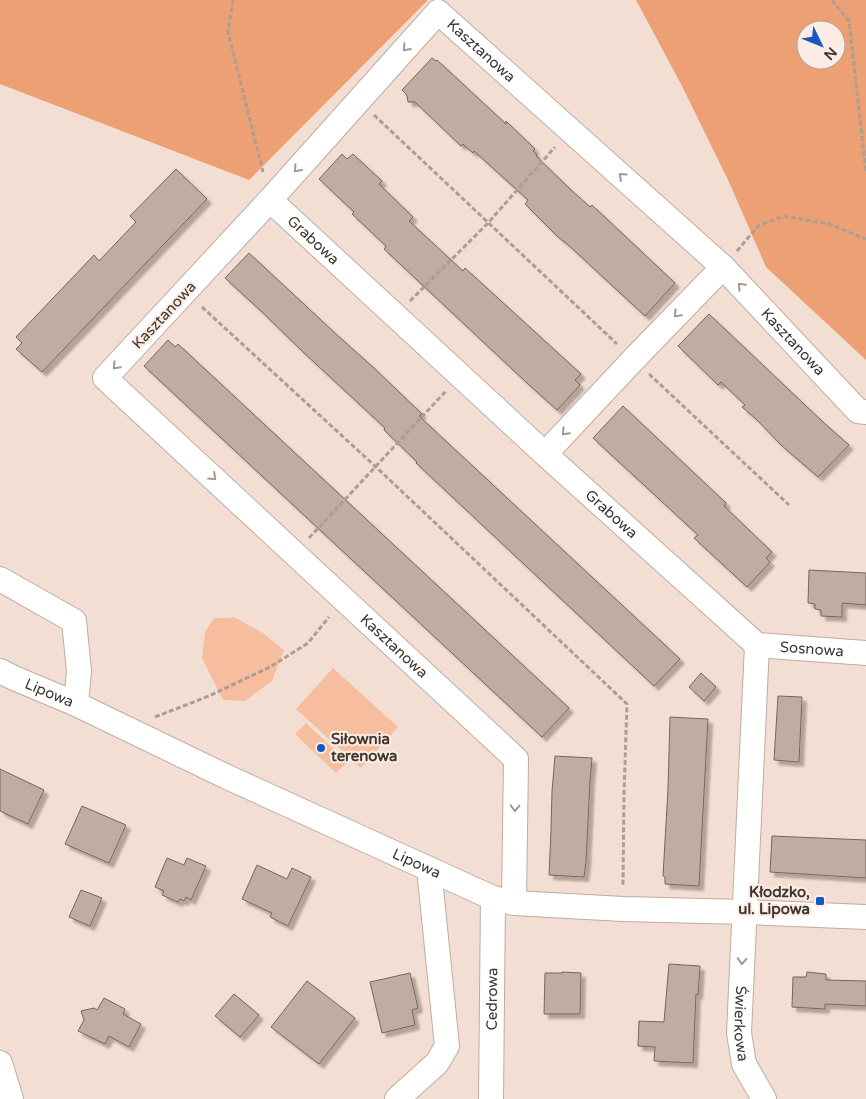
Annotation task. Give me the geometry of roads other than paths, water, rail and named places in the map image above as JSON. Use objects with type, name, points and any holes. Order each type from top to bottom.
[{"type":"street","name":"Kasztanowa","points":[[504,901],[516,759],[105,378],[270,200],[440,6],[570,129],[723,267],[858,411],[866,412]]},
{"type":"street","name":"Grabowa","points":[[270,200],[545,454],[758,645]]},
{"type":"street","points":[[545,454],[723,267]]},
{"type":"street","points":[[0,578],[74,621],[80,671],[76,704]]},
{"type":"street","points":[[744,912],[758,645]]},
{"type":"street","name":"Sosnowa","points":[[758,645],[866,653]]},
{"type":"street","name":"Lipowa","points":[[0,671],[76,704],[225,776],[504,901],[623,909],[866,918]]},
{"type":"street","points":[[397,1099],[437,1063],[447,1046],[429,869]]},
{"type":"street","name":"Cedrowa","points":[[491,1099],[504,901]]},
{"type":"street","name":"Świerkowa","points":[[744,912],[739,1033],[744,1064],[764,1099]]},
{"type":"street","points":[[0,1063],[11,1099]]},
{"type":"place","name":"Siłownia terenowa","points":[[321,748]]},
{"type":"place","name":"Kłodzko, ul. Lipowa","points":[[820,901]]}]
